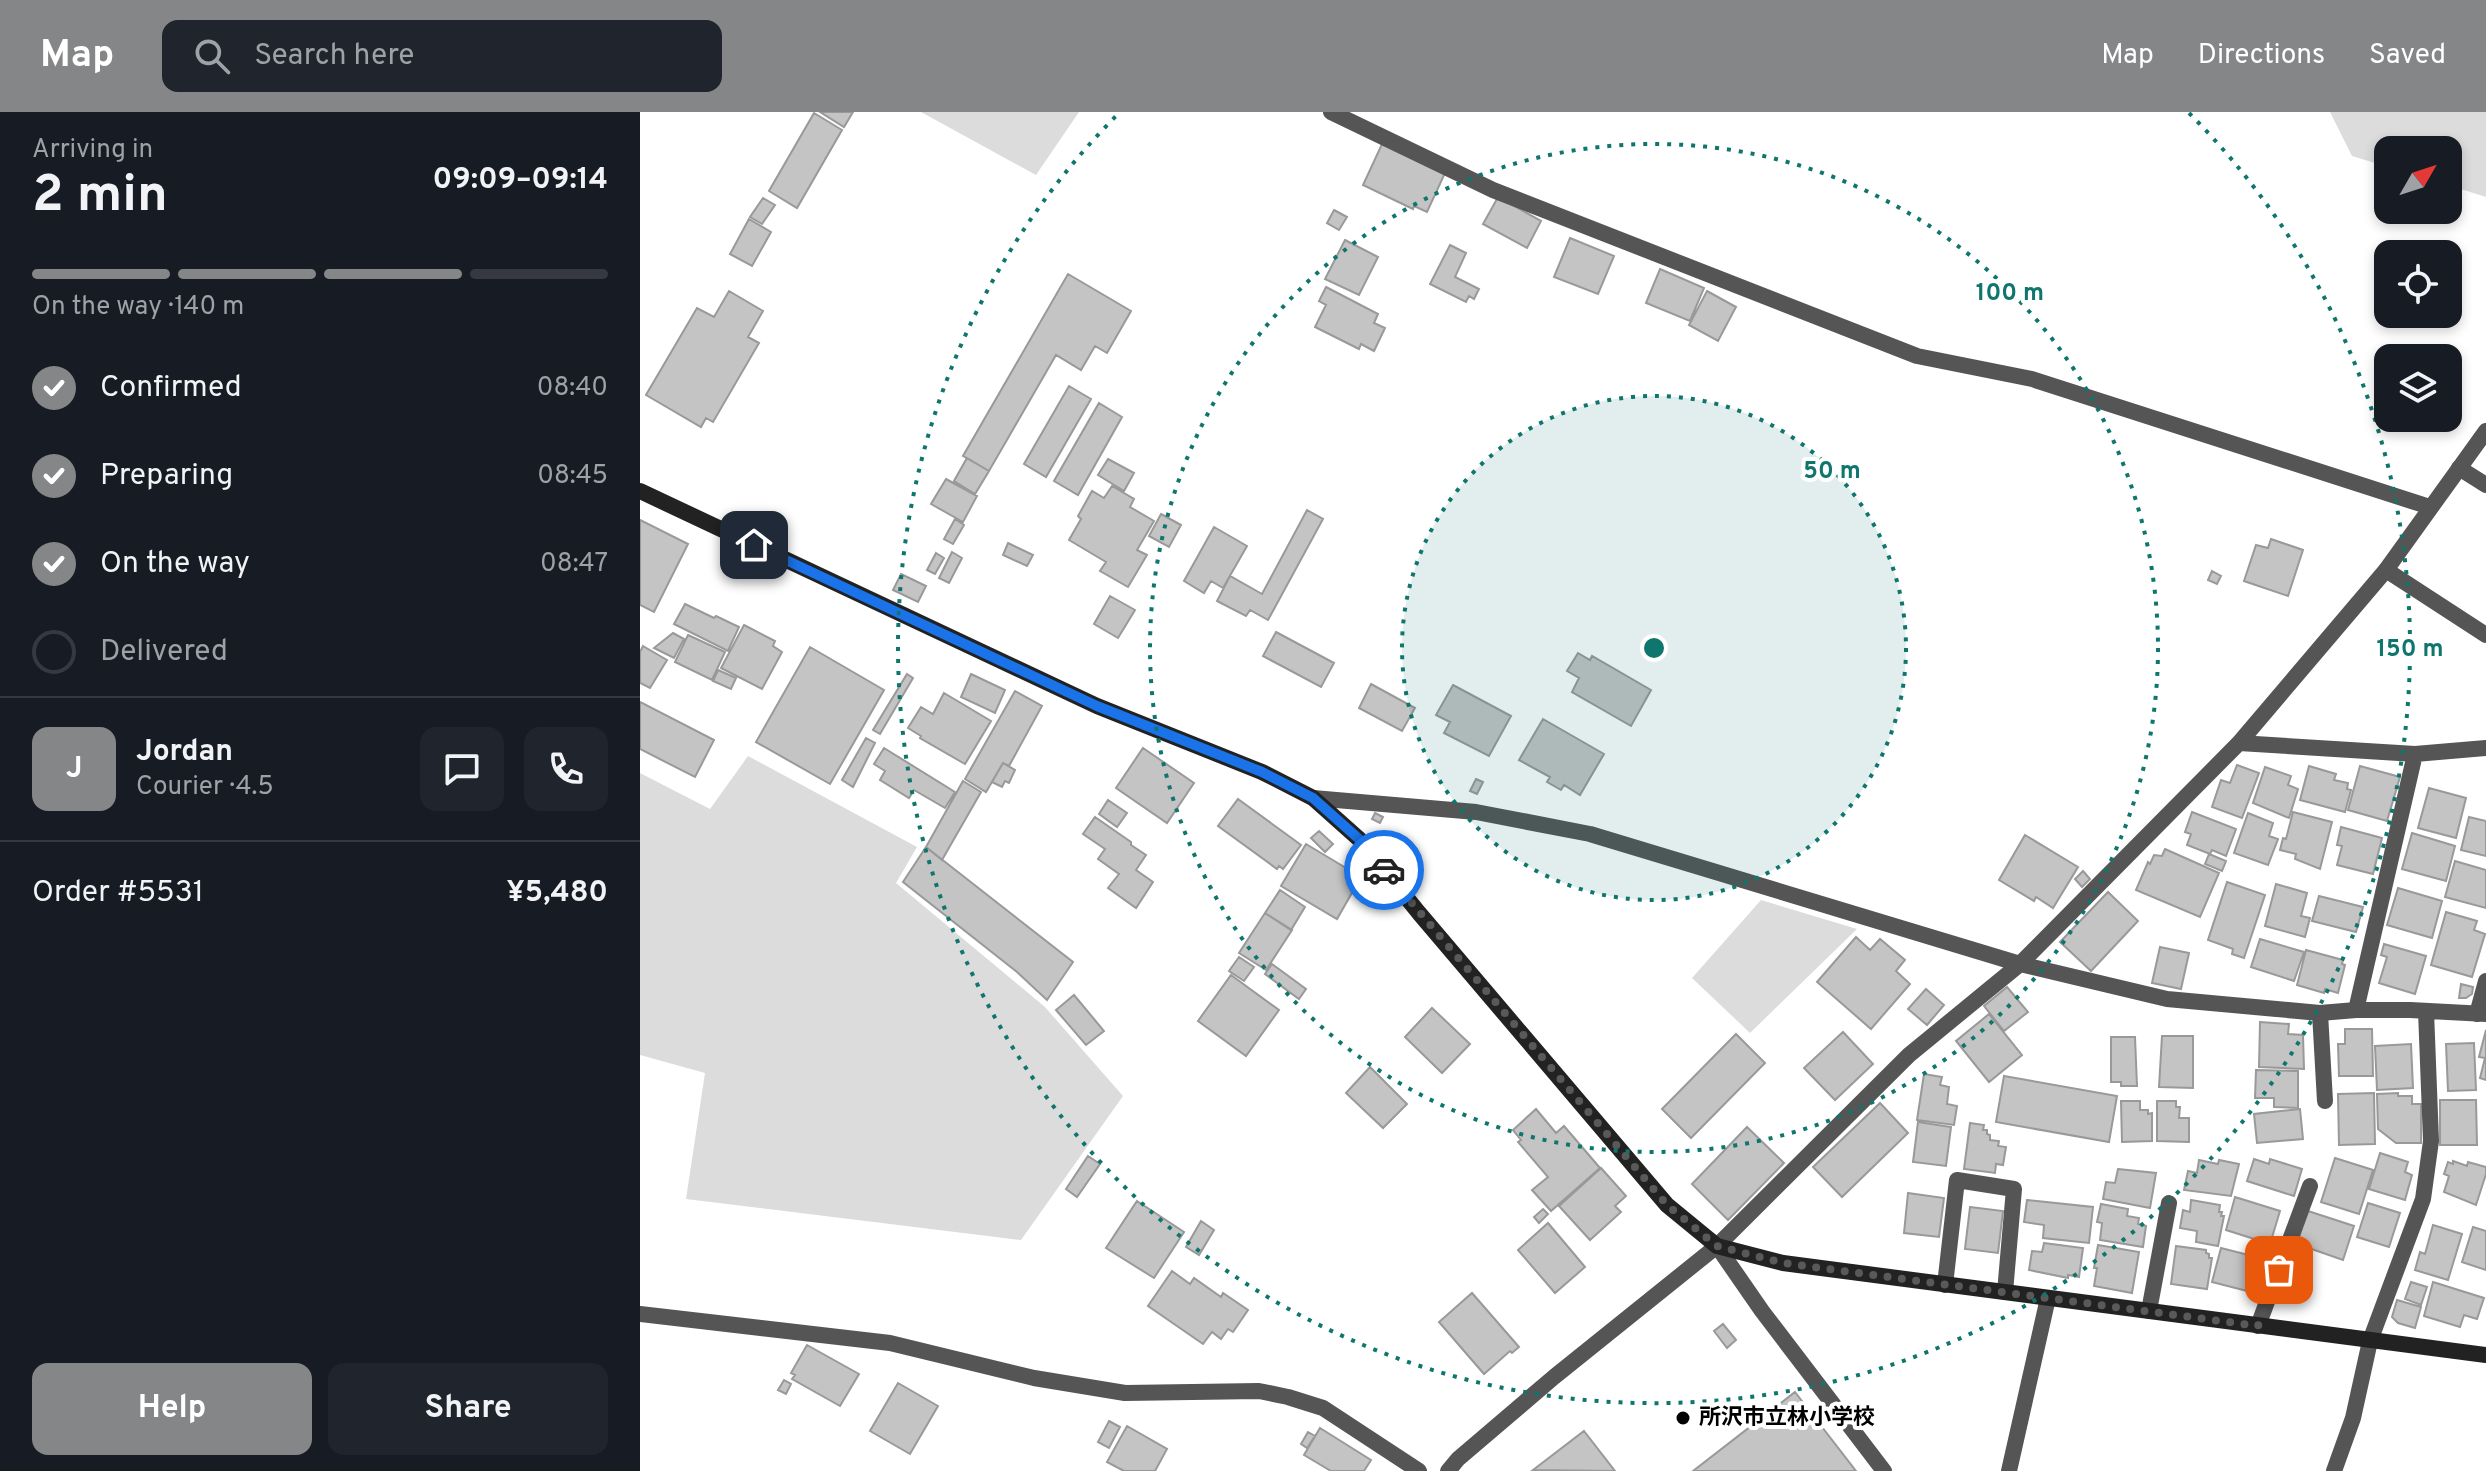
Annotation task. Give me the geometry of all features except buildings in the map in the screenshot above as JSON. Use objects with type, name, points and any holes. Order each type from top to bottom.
[{"type":"street","points":[[1331,112],[1493,190],[1917,356],[2032,379],[2430,507]]},
{"type":"street","points":[[1448,1471],[1554,1377],[1717,1246],[1909,1055],[2020,964],[2239,743],[2386,570],[2486,431]]},
{"type":"street","points":[[2459,468],[2486,485]]},
{"type":"street","points":[[640,491],[1097,706],[1262,772],[1313,798],[1359,839],[1667,1205],[1717,1246],[1762,1311],[1884,1471]]},
{"type":"street","points":[[2386,570],[2486,635]]},
{"type":"street","points":[[2239,743],[2415,754],[2486,748]]},
{"type":"street","points":[[2356,1010],[2415,754]]},
{"type":"street","points":[[1313,798],[1476,812],[1590,834],[2020,964],[2167,999],[2320,1013],[2356,1010],[2481,1014],[2486,981]]},
{"type":"street","points":[[2334,1471],[2353,1418],[2370,1341],[2423,1199],[2431,1141],[2426,1011]]},
{"type":"street","points":[[2320,1013],[2325,1101]]},
{"type":"street","points":[[1945,1285],[1957,1180],[2014,1189],[2005,1292]]},
{"type":"street","points":[[2258,1326],[2310,1186]]},
{"type":"street","points":[[2149,1311],[2169,1203]]},
{"type":"street","points":[[1717,1246],[1783,1263],[2486,1355]]},
{"type":"street","points":[[2009,1471],[2048,1298]]},
{"type":"street","points":[[640,1314],[890,1343],[1034,1378],[1125,1393],[1259,1391],[1323,1408],[1419,1471]]},
{"type":"shaded area","points":[[921,112],[1079,112],[1036,175]]},
{"type":"shaded area","points":[[2330,112],[2486,112],[2486,197],[2462,189],[2462,136],[2374,136],[2374,163],[2352,156]]},
{"type":"shaded area","points":[[748,756],[917,847],[896,883],[1045,1007],[1123,1096],[1021,1240],[686,1199],[705,1073],[640,1055],[640,773],[710,809]]},
{"type":"shaded area","points":[[1761,900],[1857,929],[1750,1033],[1692,978]]},
{"type":"way so far","points":[[1384,870],[1667,1205],[1717,1246],[1783,1263],[2258,1326],[2279,1270]]},
{"type":"place","name":"所沢市立林小学校","points":[[1683,1418]]},
{"type":"route","points":[[754,545],[1097,706],[1262,772],[1313,798],[1359,839],[1384,870]]}]
